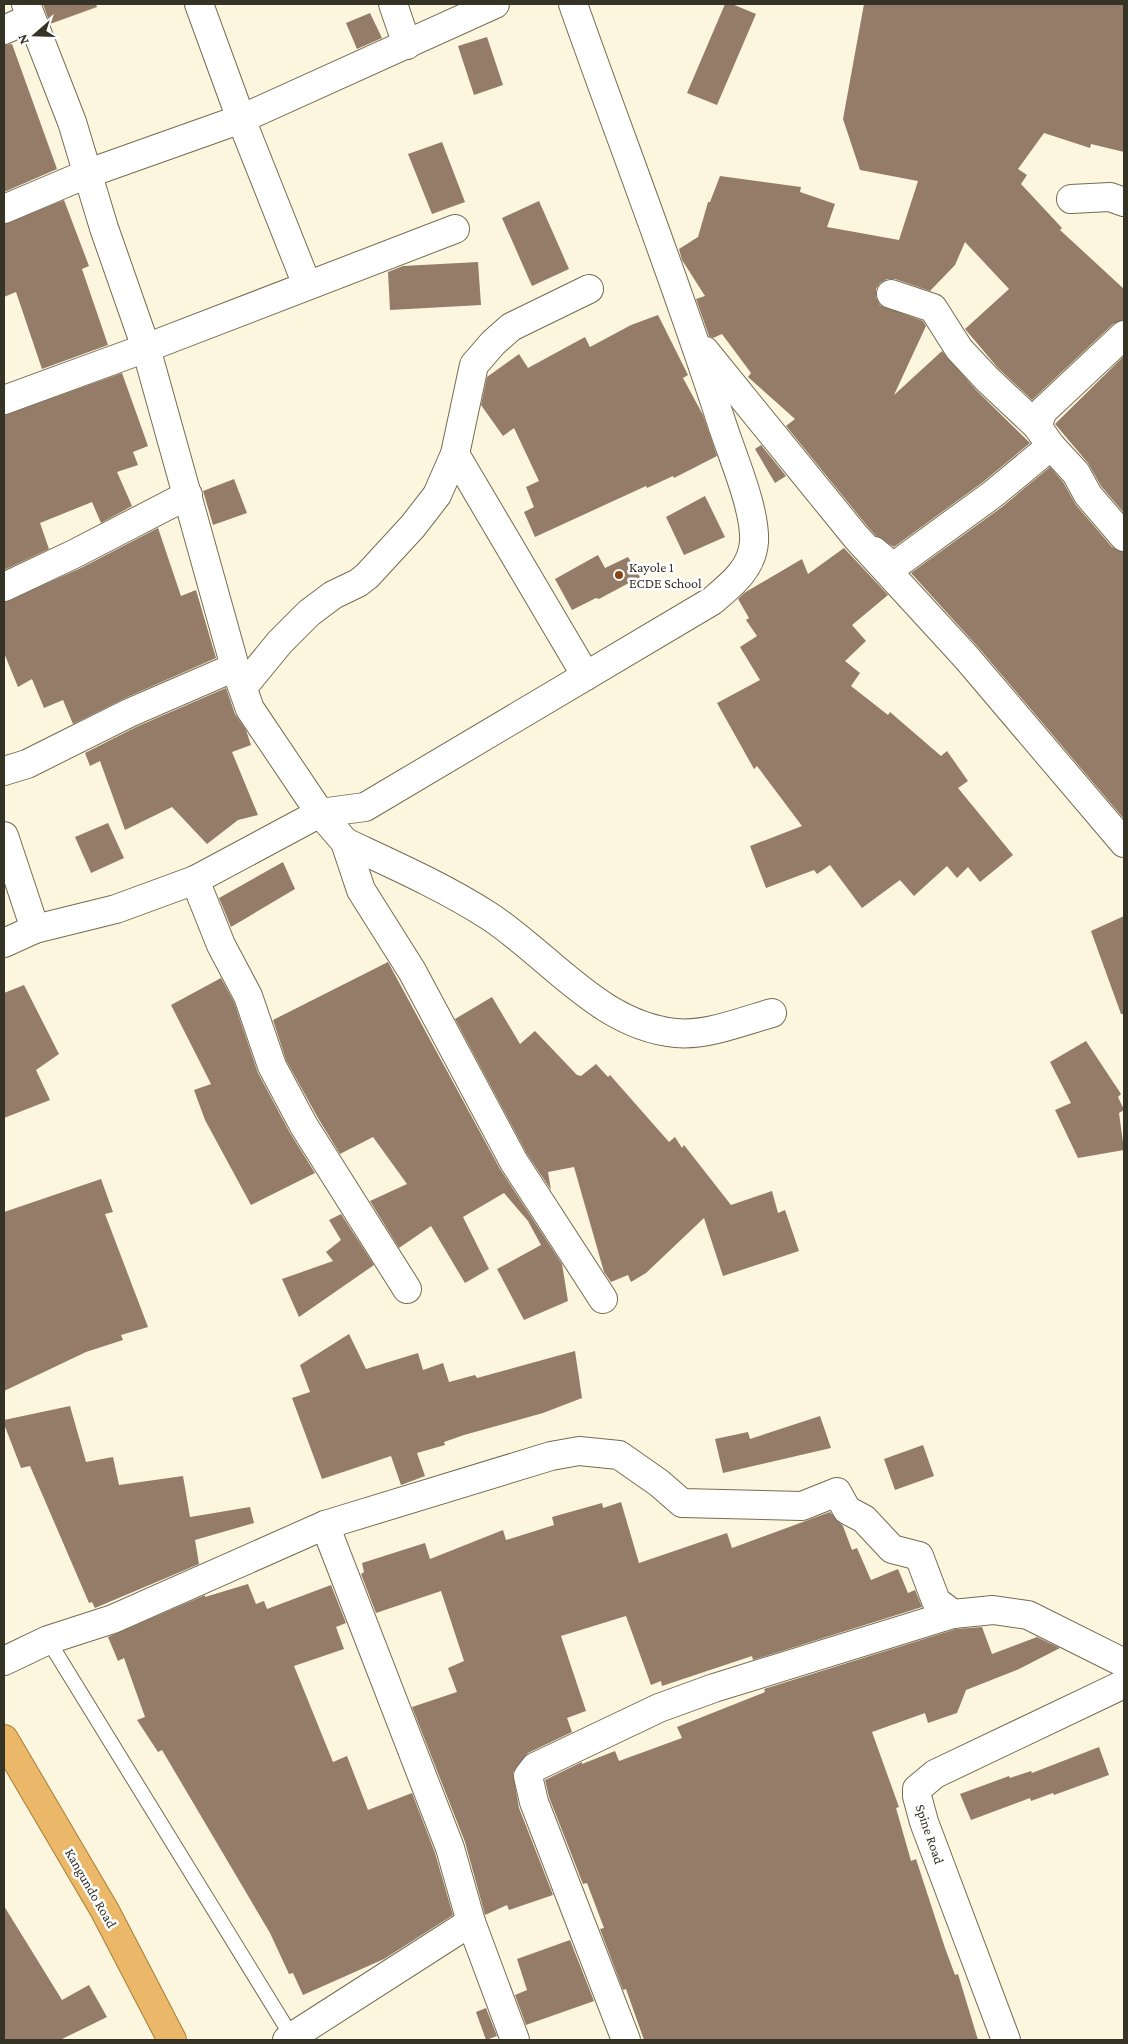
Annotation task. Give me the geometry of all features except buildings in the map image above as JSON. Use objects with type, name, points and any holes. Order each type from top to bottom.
[{"type":"highway","name":"Kangundo Road","points":[[4,1739],[105,1910],[172,2040]]},
{"type":"street","points":[[198,4],[307,285]]},
{"type":"street","points":[[393,4],[407,45]]},
{"type":"street","points":[[4,208],[89,173],[241,119],[495,4]]},
{"type":"street","points":[[4,943],[35,929],[116,909],[195,880],[320,813],[365,808],[712,601],[737,580],[750,560],[754,541],[749,507],[694,338],[573,4]]},
{"type":"street","points":[[4,30],[29,11],[72,122],[89,173],[104,228],[146,348],[239,677],[250,709],[320,813],[345,842],[361,890],[412,971],[514,1162],[603,1299]]},
{"type":"street","points":[[1071,199],[1110,197],[1124,202]]},
{"type":"street","points":[[4,400],[146,348],[455,229]]},
{"type":"street","points":[[4,771],[27,764],[129,713],[239,677],[280,642],[309,613],[333,595],[367,576],[413,526],[437,495],[455,454],[474,365],[511,326],[589,289]]},
{"type":"street","points":[[891,294],[933,308],[960,348],[987,379],[1044,436],[1076,473],[1088,495],[1124,537]]},
{"type":"street","points":[[856,537],[893,567],[993,494],[1044,436],[1043,411],[1124,335]]},
{"type":"street","points":[[694,338],[856,537],[966,658],[1124,843]]},
{"type":"street","points":[[455,454],[586,676]]},
{"type":"street","points":[[4,587],[74,554],[188,494]]},
{"type":"street","points":[[4,836],[35,929]]},
{"type":"street","points":[[345,842],[459,896],[492,918],[606,1008],[639,1024],[677,1033],[710,1029],[772,1013]]},
{"type":"street","points":[[195,880],[221,945],[248,996],[272,1066],[304,1126],[407,1289]]},
{"type":"street","points":[[4,1661],[48,1640],[113,1619],[325,1525],[535,1459],[579,1451],[619,1456],[659,1483],[682,1503],[802,1506],[838,1492],[847,1510],[864,1519],[892,1549],[919,1556],[936,1602],[953,1614]]},
{"type":"street","points":[[325,1525],[450,1848],[471,1922],[515,2040]]},
{"type":"street","points":[[626,2040],[534,1802],[528,1776],[535,1766],[659,1708],[714,1688],[953,1614],[993,1610],[1028,1614],[1124,1663]]},
{"type":"street","name":"Spine Road","points":[[1006,2040],[924,1822],[917,1789],[935,1774],[1124,1684]]},
{"type":"street","points":[[291,2039],[471,1922]]},
{"type":"lane","points":[[48,1640],[291,2039]]},
{"type":"place","name":"Kayole 1 ECDE School","points":[[619,575]]}]
